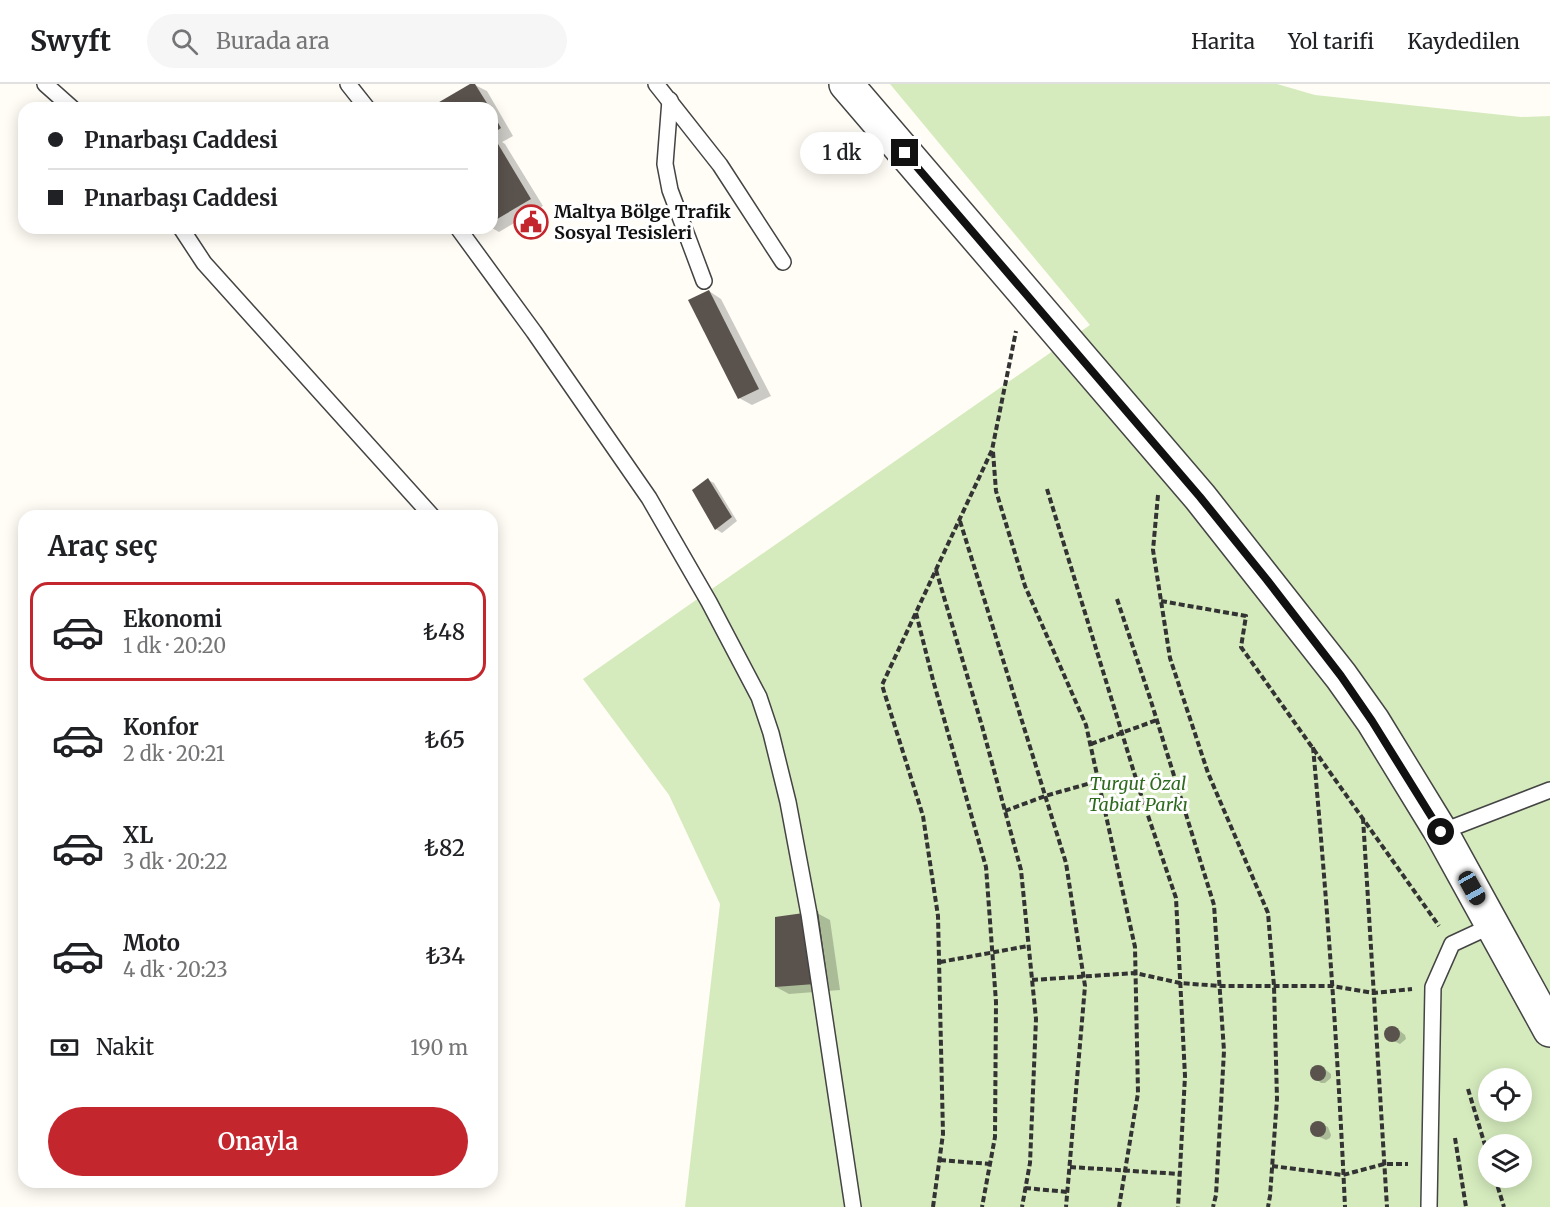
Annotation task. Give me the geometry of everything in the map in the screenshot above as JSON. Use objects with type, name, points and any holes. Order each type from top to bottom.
[{"type":"street","points":[[846,84],[1162,453],[1267,580],[1341,676],[1372,721],[1441,832],[1550,1030]]},
{"type":"lane","points":[[45,84],[65,102]]},
{"type":"lane","points":[[348,84],[362,102]]},
{"type":"lane","points":[[656,84],[720,165],[783,262]]},
{"type":"lane","points":[[670,100],[665,164],[669,190],[704,282]]},
{"type":"lane","points":[[185,234],[204,263],[427,510]]},
{"type":"lane","points":[[462,234],[534,332],[649,498],[709,602],[759,697],[771,733],[788,802],[809,914],[853,1207]]},
{"type":"lane","points":[[1441,832],[1550,790]]},
{"type":"lane","points":[[1429,1207],[1433,987],[1452,944],[1493,925]]},
{"type":"path","points":[[933,1207],[943,1134],[938,916],[923,816],[882,685],[992,450],[1024,292]]},
{"type":"path","points":[[992,450],[996,491],[1026,586],[1086,725],[1135,947],[1138,1093],[1119,1207]]},
{"type":"path","points":[[1162,453],[1152,550],[1170,658],[1208,773],[1268,913],[1274,986],[1277,1099],[1268,1207]]},
{"type":"path","points":[[1047,489],[1176,898],[1185,1076],[1178,1207]]},
{"type":"path","points":[[959,520],[1066,863],[1084,976],[1066,1207]]},
{"type":"path","points":[[936,570],[982,726],[1020,870],[1036,1019],[1030,1163],[1022,1207]]},
{"type":"path","points":[[1117,599],[1214,905],[1224,1051],[1216,1195],[1213,1207]]},
{"type":"path","points":[[1161,601],[1246,616],[1241,647],[1452,944]]},
{"type":"path","points":[[916,612],[986,867],[996,1002],[995,1125],[982,1207]]},
{"type":"path","points":[[1091,744],[1157,720]]},
{"type":"path","points":[[1313,746],[1332,986],[1345,1207]]},
{"type":"path","points":[[1005,811],[1045,796],[1099,781]]},
{"type":"path","points":[[1363,817],[1387,1207]]},
{"type":"path","points":[[940,962],[1029,946]]},
{"type":"path","points":[[1032,980],[1136,973],[1180,983],[1220,986],[1332,986],[1374,993],[1433,987]]},
{"type":"path","points":[[1468,1089],[1482,1134]]},
{"type":"path","points":[[1454,1131],[1467,1207]]},
{"type":"path","points":[[940,1160],[990,1164]]},
{"type":"path","points":[[1272,1166],[1343,1175],[1384,1164],[1429,1165]]},
{"type":"path","points":[[1070,1167],[1180,1174]]},
{"type":"path","points":[[1025,1188],[1068,1192]]},
{"type":"path","points":[[1498,1188],[1504,1207]]},
{"type":"green space","name":"Turgut Özal Tabiat Parkı","points":[[890,84],[1277,84],[1315,95],[1521,117],[1550,116],[1550,1207],[685,1207],[720,904],[669,795],[583,679],[1090,325]]},
{"type":"building","points":[[470,84],[475,84],[486,102],[439,102]]},
{"type":"building","points":[[498,144],[531,199],[498,218]]},
{"type":"building","points":[[709,290],[759,389],[738,399],[688,300]]},
{"type":"building","points":[[708,478],[732,517],[715,530],[692,490]]},
{"type":"building","points":[[818,911],[828,983],[775,987],[775,917]]},
{"type":"building","points":[[1392,1026],[1398,1028],[1400,1034],[1398,1040],[1392,1042],[1386,1040],[1384,1034],[1386,1028]]},
{"type":"building","points":[[1318,1065],[1324,1067],[1326,1073],[1324,1079],[1318,1081],[1312,1079],[1310,1073],[1312,1067]]},
{"type":"building","points":[[1318,1121],[1324,1123],[1326,1129],[1324,1135],[1318,1137],[1312,1135],[1310,1129],[1312,1123]]},
{"type":"place","name":"Maltya Bölge Trafik Sosyal Tesisleri","points":[[531,222]]},
{"type":"route","points":[[905,153],[1200,497],[1267,580],[1341,676],[1372,721],[1441,832]]}]
